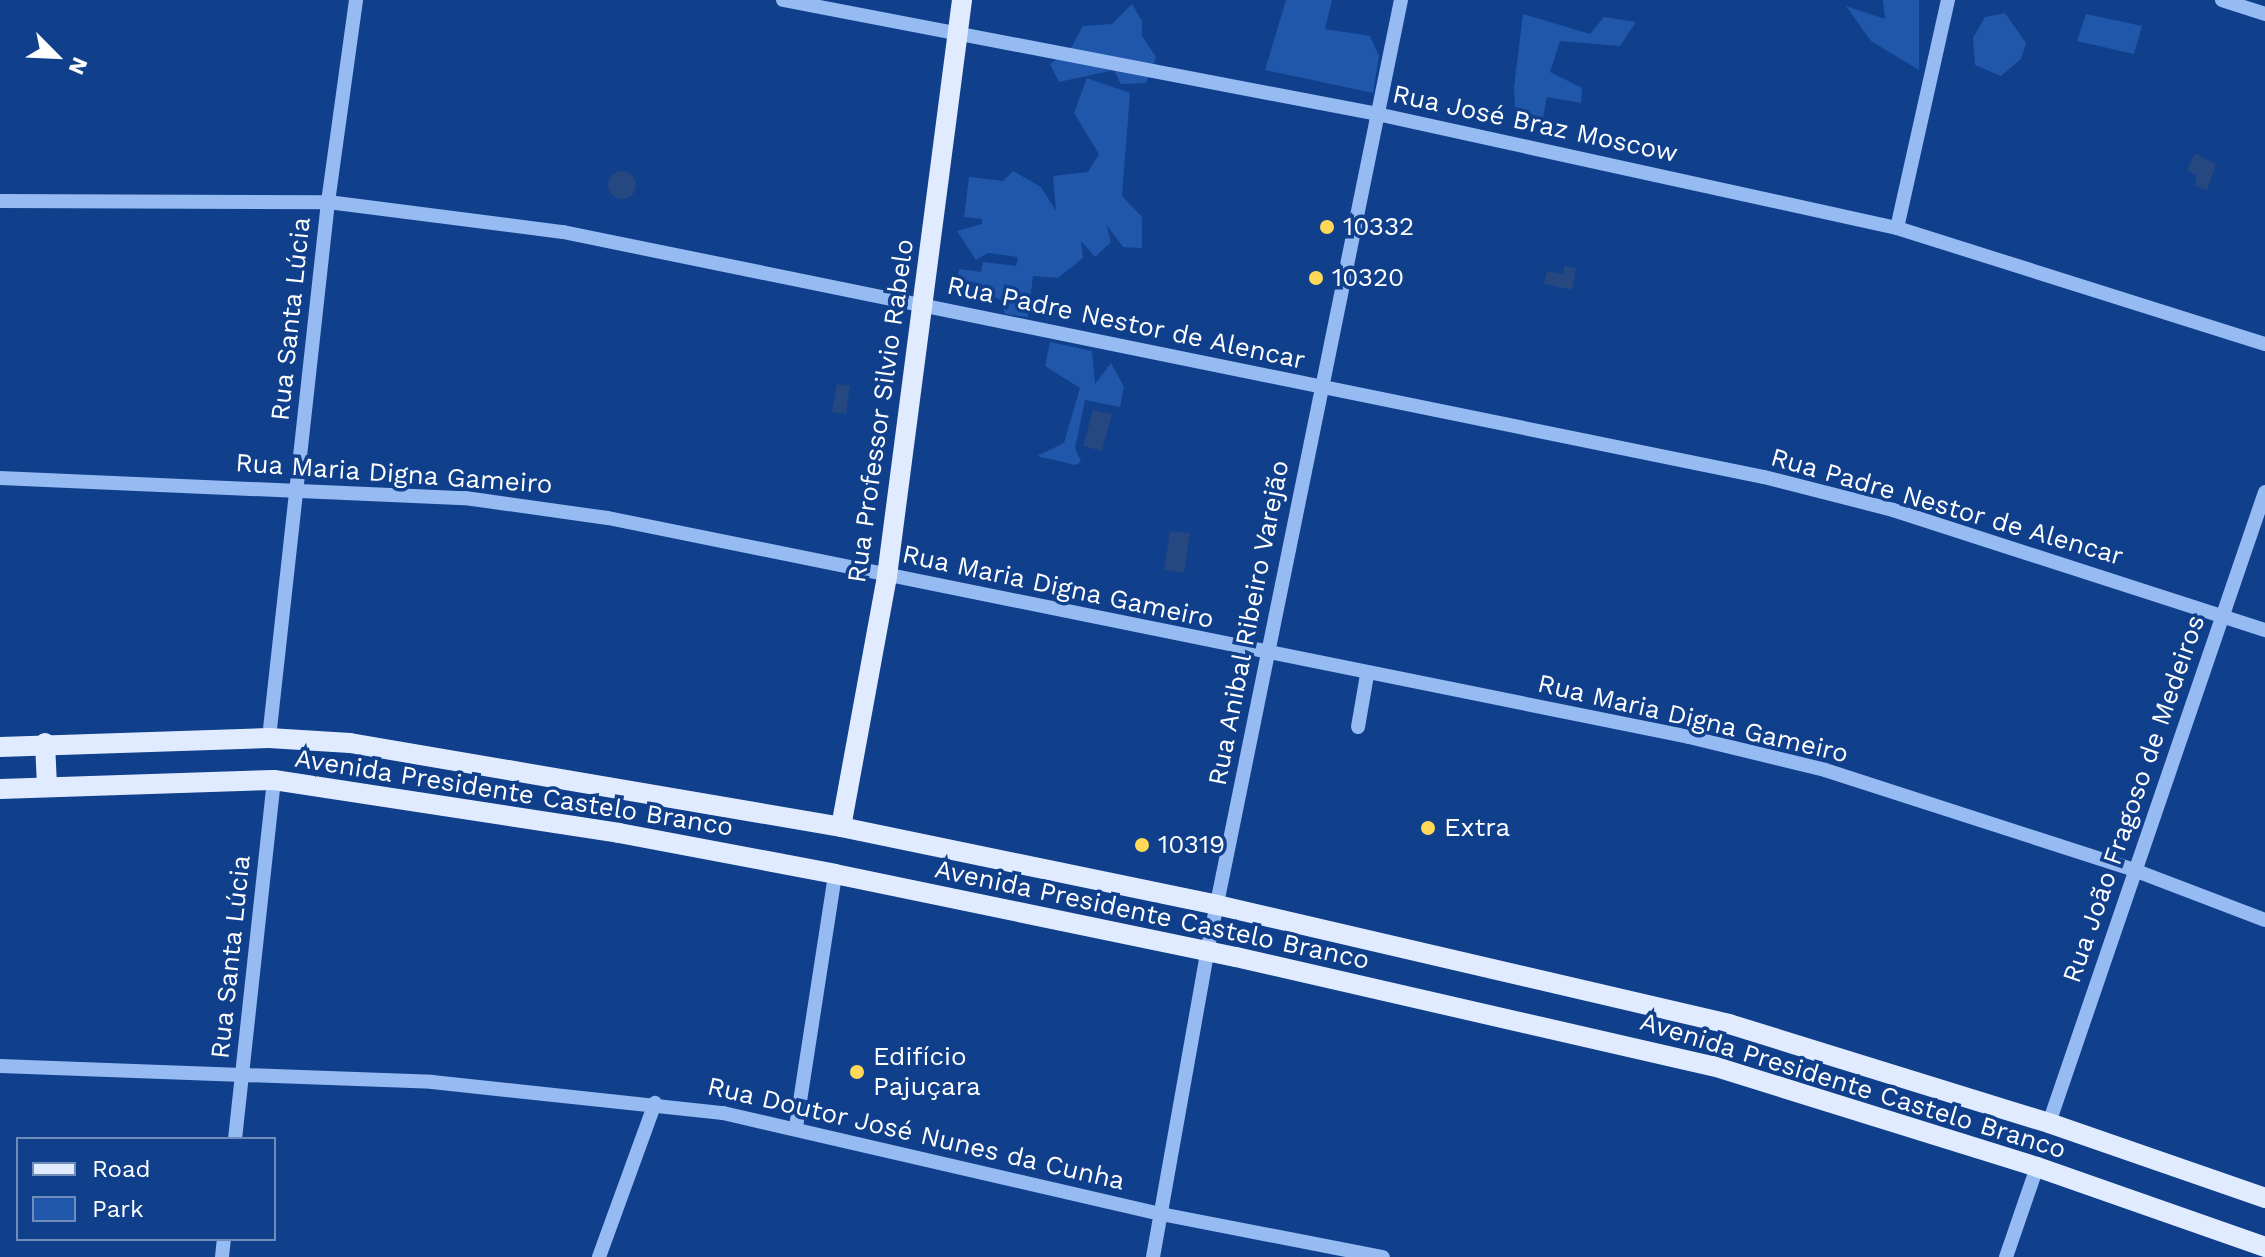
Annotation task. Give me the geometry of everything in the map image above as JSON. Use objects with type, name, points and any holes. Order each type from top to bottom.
[{"type":"main road","name":"Rua Professor Silvio Rabelo","points":[[841,827],[887,576],[962,0]]},
{"type":"main road","name":"Avenida Presidente Castelo Branco","points":[[0,747],[45,743],[269,738],[425,754],[841,827],[1217,905],[1729,1024],[2049,1123],[2265,1198]]},
{"type":"main road","points":[[45,743],[47,786]]},
{"type":"main road","name":"Avenida Presidente Castelo Branco","points":[[0,789],[274,780],[619,833],[835,874],[1207,952],[1713,1066],[2037,1167],[2265,1247]]},
{"type":"street","name":"Rua Santa Lúcia","points":[[269,738],[328,202],[356,0]]},
{"type":"street","name":"Rua José Braz Moscow","points":[[783,0],[1377,114],[1897,228],[2265,344]]},
{"type":"street","name":"Rua Anibal Ribeiro Varejão","points":[[1153,1257],[1207,952],[1401,0]]},
{"type":"street","points":[[1897,228],[1948,0]]},
{"type":"street","points":[[2222,0],[2265,14]]},
{"type":"street","name":"Rua Padre Nestor de Alencar","points":[[0,201],[328,202],[563,232],[1764,477],[1893,510],[2265,630]]},
{"type":"street","name":"Rua Maria Digna Gameiro","points":[[0,478],[297,487],[543,507],[1367,675],[1689,737],[1825,770],[2134,870],[2265,920]]},
{"type":"street","name":"Rua João Fragoso de Medeiros","points":[[2049,1123],[2265,492]]},
{"type":"street","points":[[1358,727],[1367,675]]},
{"type":"street","name":"Rua Santa Lúcia","points":[[235,1137],[274,780]]},
{"type":"street","points":[[796,1127],[835,874]]},
{"type":"street","name":"Rua Doutor José Nunes da Cunha","points":[[0,1066],[243,1072],[432,1082],[655,1103],[796,1127],[1161,1214],[1383,1257]]},
{"type":"street","points":[[599,1257],[655,1103]]},
{"type":"street","points":[[2006,1257],[2037,1167]]},
{"type":"green space","points":[[1286,0],[1332,0],[1325,29],[1370,36],[1379,56],[1373,93],[1265,70]]},
{"type":"green space","points":[[1883,0],[1919,0],[1919,70],[1871,41],[1846,6],[1885,19]]},
{"type":"green space","points":[[1132,4],[1142,21],[1142,36],[1156,57],[1146,83],[1121,84],[1114,70],[1059,82],[1050,64],[1070,50],[1083,26],[1112,24]]},
{"type":"green space","points":[[2005,13],[2026,43],[2021,59],[2001,76],[1975,65],[1973,38],[1985,17]]},
{"type":"green space","points":[[1523,14],[1590,34],[1604,17],[1636,22],[1620,46],[1560,41],[1550,72],[1582,88],[1581,103],[1547,97],[1542,123],[1528,128],[1516,123],[1514,88]]},
{"type":"green space","points":[[2086,14],[2142,26],[2134,54],[2077,41]]},
{"type":"green space","points":[[1087,78],[1130,93],[1122,196],[1142,217],[1142,248],[1123,247],[1106,224],[1111,242],[1095,257],[1081,241],[1083,258],[1058,278],[1033,276],[1028,317],[1005,314],[1001,300],[989,295],[955,297],[959,269],[981,272],[983,262],[1016,266],[1018,257],[988,253],[976,260],[957,231],[982,224],[982,219],[964,217],[969,177],[1003,181],[1013,171],[1041,187],[1056,211],[1053,176],[1088,172],[1099,154],[1074,113]]},
{"type":"green space","points":[[1050,342],[1092,351],[1095,384],[1111,363],[1124,387],[1120,407],[1085,400],[1075,448],[1081,462],[1075,465],[1037,456],[1064,443],[1080,388],[1045,366]]},
{"type":"shaded area","points":[[2195,153],[2216,164],[2207,190],[2195,186],[2197,176],[2187,170]]},
{"type":"shaded area","points":[[622,171],[632,175],[636,185],[632,195],[622,199],[612,195],[608,185],[612,175]]},
{"type":"shaded area","points":[[1564,266],[1576,268],[1572,290],[1544,284],[1547,271],[1563,274]]},
{"type":"shaded area","points":[[837,384],[850,386],[846,414],[832,412]]},
{"type":"shaded area","points":[[1093,410],[1112,414],[1102,451],[1083,446]]},
{"type":"shaded area","points":[[1170,531],[1190,533],[1184,573],[1164,570]]},
{"type":"place","name":"10332","points":[[1327,227]]},
{"type":"place","name":"10320","points":[[1316,278]]},
{"type":"place","name":"Extra","points":[[1428,828]]},
{"type":"place","name":"10319","points":[[1142,845]]},
{"type":"place","name":"Edifício Pajuçara","points":[[857,1072]]}]
